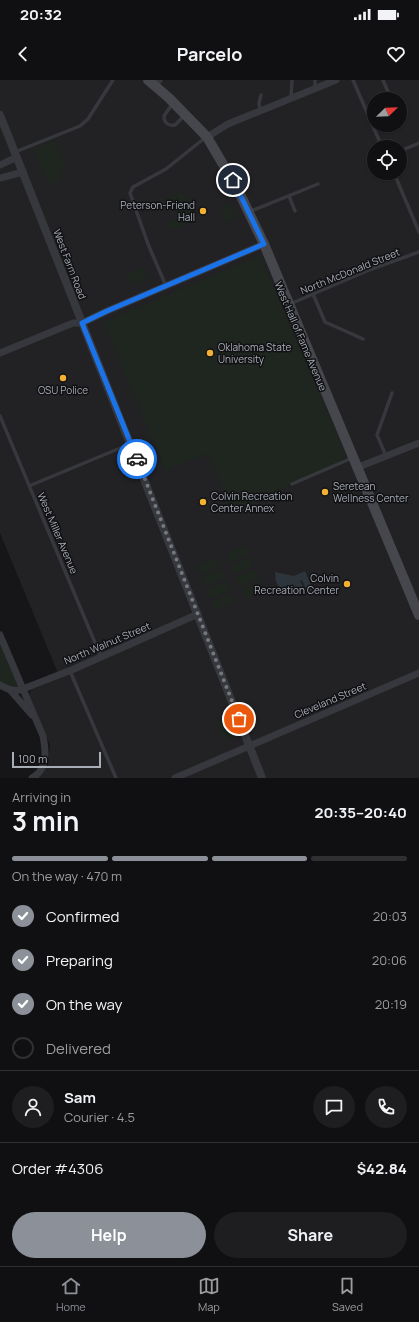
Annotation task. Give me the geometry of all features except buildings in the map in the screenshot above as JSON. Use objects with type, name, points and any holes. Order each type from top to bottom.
[{"type":"main road","name":"West Hall of Fame Avenue","points":[[154,81],[207,137],[228,171],[249,212],[264,244],[356,468],[419,615]]},
{"type":"street","points":[[207,137],[228,124],[336,80]]},
{"type":"street","name":"West Farm Road","points":[[0,115],[262,778]]},
{"type":"street","points":[[0,165],[16,155]]},
{"type":"street","points":[[0,178],[23,172]]},
{"type":"street","points":[[0,353],[73,323],[82,323],[264,244]]},
{"type":"street","points":[[356,468],[419,443]]},
{"type":"street","name":"North Walnut Street","points":[[11,691],[23,689],[70,671],[198,614]]},
{"type":"street","points":[[1,639],[43,736],[46,749],[42,769],[32,778]]},
{"type":"street","name":"Cleveland Street","points":[[175,778],[419,673]]},
{"type":"street","points":[[0,685],[11,691],[36,720]]},
{"type":"lane","points":[[16,155],[80,126],[88,119],[113,80]]},
{"type":"lane","points":[[290,99],[292,80]]},
{"type":"lane","points":[[314,80],[315,88]]},
{"type":"lane","points":[[353,80],[367,112]]},
{"type":"lane","points":[[383,80],[388,92]]},
{"type":"lane","points":[[260,110],[259,103],[261,95]]},
{"type":"lane","points":[[174,102],[164,116],[168,125],[175,125],[186,114]]},
{"type":"lane","points":[[166,286],[148,244],[130,193],[133,187],[166,169],[207,137]]},
{"type":"lane","points":[[407,148],[419,143]]},
{"type":"lane","points":[[397,180],[419,232]]},
{"type":"lane","points":[[249,212],[318,184]]},
{"type":"lane","points":[[289,196],[295,211]]},
{"type":"lane","name":"North McDonald Street","points":[[288,304],[369,270],[419,252]]},
{"type":"lane","points":[[313,294],[325,322],[363,339]]},
{"type":"lane","points":[[386,456],[377,435],[392,393]]},
{"type":"lane","name":"West Miller Avenue","points":[[0,416],[101,657]]},
{"type":"lane","points":[[29,486],[130,444]]},
{"type":"lane","points":[[292,484],[352,458]]},
{"type":"lane","points":[[70,671],[116,778]]},
{"type":"shaded area","name":"Oklahoma State University","points":[[0,80],[419,80],[419,778],[37,778],[48,765],[50,745],[29,695],[31,690],[60,678],[0,533]]},
{"type":"shaded area","points":[[55,141],[67,168],[59,171],[62,179],[50,186],[33,149]]},
{"type":"shaded area","points":[[181,193],[185,193],[187,197],[188,196],[197,219],[171,230],[168,223],[178,219],[177,213],[173,208],[162,211],[159,203]]},
{"type":"shaded area","points":[[230,203],[237,218],[226,223],[220,207]]},
{"type":"shaded area","points":[[260,255],[346,456],[340,462],[232,511],[208,453],[166,471],[103,322]]},
{"type":"shaded area","points":[[143,268],[148,279],[132,285],[127,275]]},
{"type":"shaded area","points":[[245,545],[249,554],[230,562],[226,554]]},
{"type":"shaded area","points":[[215,557],[219,567],[200,575],[196,566]]},
{"type":"shaded area","points":[[250,557],[254,566],[235,574],[231,565]]},
{"type":"shaded area","points":[[256,569],[259,578],[240,586],[236,577]]},
{"type":"shaded area","points":[[221,570],[224,578],[205,587],[201,578]]},
{"type":"shaded area","points":[[305,571],[313,590],[307,592],[302,580],[300,581],[303,587],[298,593],[290,590],[286,591],[282,588],[281,589],[276,582],[275,572],[294,576]]},
{"type":"shaded area","points":[[226,581],[230,590],[210,599],[206,590]]},
{"type":"shaded area","points":[[260,581],[264,590],[245,598],[241,589]]},
{"type":"shaded area","points":[[231,593],[234,602],[215,610],[211,602]]},
{"type":"shaded area","points":[[0,642],[23,689],[0,685]]},
{"type":"shaded area","points":[[229,718],[236,734],[224,740],[217,723]]},
{"type":"way so far","points":[[137,459],[239,719]]},
{"type":"place","name":"Peterson-Friend Hall","points":[[203,211]]},
{"type":"place","name":"Oklahoma State University","points":[[210,353]]},
{"type":"place","name":"OSU Police","points":[[63,378]]},
{"type":"place","name":"Seretean Wellness Center","points":[[325,492]]},
{"type":"place","name":"Colvin Recreation Center Annex","points":[[203,502]]},
{"type":"place","name":"Colvin Recreation Center","points":[[347,584]]},
{"type":"route","points":[[137,459],[82,323],[264,244],[233,180]]}]
